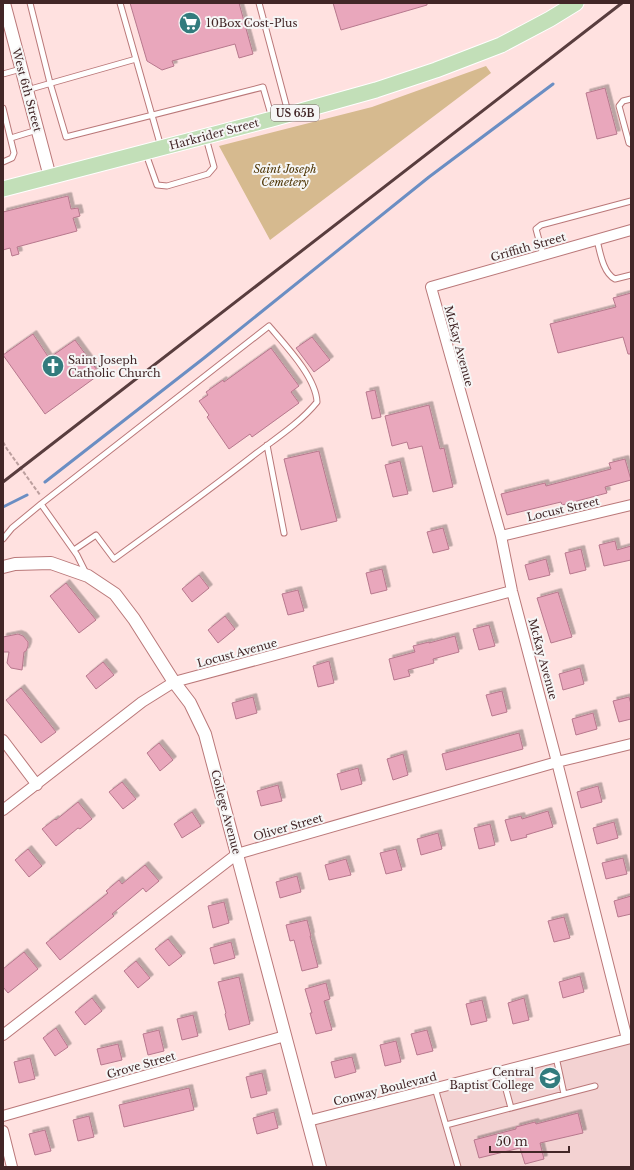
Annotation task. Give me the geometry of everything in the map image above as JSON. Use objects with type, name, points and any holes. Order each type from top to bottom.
[{"type":"main road","name":"Harkrider Street","points":[[3,189],[288,115],[376,90],[436,70],[500,45],[550,19],[576,3]]},
{"type":"street","name":"West 6th Street","points":[[4,3],[50,177]]},
{"type":"street","name":"Griffith Street","points":[[431,287],[631,230]]},
{"type":"street","name":"McKay Avenue","points":[[431,287],[501,536],[512,591],[629,1038]]},
{"type":"street","name":"Locust Street","points":[[501,536],[631,505]]},
{"type":"street","name":"College Avenue","points":[[3,567],[15,564],[52,563],[88,576],[114,594],[134,619],[174,682],[190,703],[205,734],[320,1167]]},
{"type":"street","name":"Locust Avenue","points":[[3,810],[142,702],[174,682],[512,591]]},
{"type":"street","points":[[3,740],[36,785]]},
{"type":"street","name":"Oliver Street","points":[[3,1036],[237,854],[557,762],[631,744]]},
{"type":"street","name":"Grove Street","points":[[3,1116],[285,1036]]},
{"type":"street","name":"Conway Boulevard","points":[[308,1121],[629,1038]]},
{"type":"street","points":[[3,1131],[12,1167]]},
{"type":"lane","points":[[30,3],[66,137],[263,87],[272,119]]},
{"type":"lane","points":[[120,3],[161,148]]},
{"type":"lane","points":[[259,3],[288,115]]},
{"type":"lane","points":[[27,90],[50,82],[136,59]]},
{"type":"lane","points":[[3,74],[21,69]]},
{"type":"lane","points":[[631,99],[623,102],[619,106],[629,143],[631,144]]},
{"type":"lane","points":[[3,108],[14,153],[12,158],[3,162]]},
{"type":"lane","points":[[11,138],[38,130]]},
{"type":"lane","points":[[145,152],[157,185],[167,186],[208,174],[214,167],[205,137]]},
{"type":"lane","points":[[543,255],[536,229],[541,225],[631,201]]},
{"type":"lane","points":[[597,240],[607,272],[611,277],[615,279],[631,275]]},
{"type":"lane","points":[[3,538],[12,528],[43,502],[269,326],[303,368],[317,395],[317,402],[295,424],[114,559],[96,535],[74,550]]},
{"type":"lane","points":[[267,445],[284,533]]},
{"type":"lane","points":[[43,502],[74,550],[88,576]]},
{"type":"lane","points":[[556,1057],[564,1094]]},
{"type":"lane","points":[[501,1071],[511,1108]]},
{"type":"lane","points":[[446,1125],[595,1086]]},
{"type":"lane","points":[[436,1088],[458,1167]]},
{"type":"path","points":[[3,442],[43,502]]},
{"type":"shaded area","name":"Central Baptist College","points":[[631,1036],[631,1167],[320,1167],[308,1121]]},
{"type":"green space","name":"Saint Joseph Cemetery","points":[[486,66],[491,73],[270,240],[219,146],[372,107]]},
{"type":"building","name":"10Box Cost-Plus","points":[[130,3],[239,3],[253,54],[239,58],[235,44],[172,61],[174,66],[162,70],[147,61]]},
{"type":"building","points":[[333,3],[427,3],[427,5],[341,30]]},
{"type":"building","points":[[605,88],[617,134],[597,139],[586,93]]},
{"type":"building","points":[[68,196],[71,209],[78,208],[80,216],[73,218],[77,231],[17,247],[19,254],[12,256],[10,248],[3,250],[3,212]]},
{"type":"building","points":[[631,293],[631,354],[628,354],[623,337],[558,353],[550,324],[616,307],[613,298]]},
{"type":"building","name":"Saint Joseph Catholic Church","points":[[33,334],[49,358],[75,340],[100,374],[45,414],[3,355]]},
{"type":"building","points":[[312,337],[330,360],[314,372],[296,348]]},
{"type":"building","points":[[271,348],[299,386],[291,392],[299,403],[252,437],[250,434],[229,449],[207,417],[209,415],[199,401],[208,395],[206,392],[223,380],[224,382]]},
{"type":"building","points":[[375,390],[381,417],[372,419],[366,392]]},
{"type":"building","points":[[429,405],[440,449],[444,448],[453,487],[433,492],[422,446],[409,449],[407,442],[392,446],[385,416]]},
{"type":"building","points":[[319,451],[337,521],[301,530],[284,459]]},
{"type":"building","points":[[625,459],[631,480],[605,487],[607,493],[562,505],[561,502],[507,515],[501,494],[545,483],[546,486],[611,469],[609,463]]},
{"type":"building","points":[[400,461],[408,494],[393,497],[385,465]]},
{"type":"building","points":[[443,528],[449,549],[433,553],[427,532]]},
{"type":"building","points":[[615,541],[617,550],[631,546],[631,560],[604,566],[599,545]]},
{"type":"building","points":[[581,549],[586,570],[570,574],[565,553]]},
{"type":"building","points":[[546,559],[550,575],[529,580],[525,565]]},
{"type":"building","points":[[382,569],[387,590],[371,594],[366,573]]},
{"type":"building","points":[[199,575],[209,588],[192,602],[182,589]]},
{"type":"building","points":[[66,583],[96,620],[79,633],[50,596]]},
{"type":"building","points":[[298,590],[304,611],[288,615],[282,594]]},
{"type":"building","points":[[558,592],[572,637],[551,643],[537,598]]},
{"type":"building","points":[[225,616],[235,629],[218,643],[208,630]]},
{"type":"building","points":[[489,625],[495,646],[479,650],[473,629]]},
{"type":"building","points":[[18,634],[23,636],[28,642],[26,651],[24,652],[22,670],[11,668],[7,663],[9,652],[3,652],[3,637]]},
{"type":"building","points":[[455,636],[459,652],[433,659],[434,663],[408,670],[410,676],[394,680],[389,659],[415,652],[413,646]]},
{"type":"building","points":[[329,661],[334,683],[318,687],[313,666]]},
{"type":"building","points":[[103,662],[114,675],[96,689],[86,676]]},
{"type":"building","points":[[580,668],[584,684],[563,690],[559,674]]},
{"type":"building","points":[[21,688],[56,732],[41,743],[6,700]]},
{"type":"building","points":[[502,691],[507,712],[492,716],[486,695]]},
{"type":"building","points":[[253,697],[257,713],[236,719],[232,703]]},
{"type":"building","points":[[629,697],[631,704],[631,719],[619,722],[613,701]]},
{"type":"building","points":[[593,713],[597,729],[576,735],[572,719]]},
{"type":"building","points":[[519,733],[523,749],[446,770],[442,754]]},
{"type":"building","points":[[159,743],[173,760],[160,771],[147,753]]},
{"type":"building","points":[[403,754],[408,775],[393,780],[387,759]]},
{"type":"building","points":[[358,768],[362,784],[341,790],[337,774]]},
{"type":"building","points":[[122,782],[136,799],[123,809],[109,792]]},
{"type":"building","points":[[278,785],[282,801],[261,806],[257,791]]},
{"type":"building","points":[[598,786],[602,802],[581,808],[577,792]]},
{"type":"building","points":[[78,802],[92,819],[80,829],[78,828],[56,846],[42,829],[55,819],[56,820]]},
{"type":"building","points":[[548,811],[553,827],[526,835],[527,837],[511,841],[505,820],[521,816],[522,819]]},
{"type":"building","points":[[192,812],[201,826],[182,838],[174,824]]},
{"type":"building","points":[[614,822],[618,838],[597,844],[593,828]]},
{"type":"building","points":[[490,824],[495,845],[479,849],[474,828]]},
{"type":"building","points":[[438,833],[442,849],[421,855],[417,839]]},
{"type":"building","points":[[28,849],[42,866],[29,877],[15,860]]},
{"type":"building","points":[[396,849],[402,870],[386,874],[380,853]]},
{"type":"building","points":[[623,858],[627,874],[606,879],[602,863]]},
{"type":"building","points":[[346,859],[351,875],[329,880],[325,865]]},
{"type":"building","points":[[145,865],[159,881],[146,892],[143,888],[112,914],[114,916],[60,960],[46,943],[108,893],[106,891],[119,880],[122,884]]},
{"type":"building","points":[[297,876],[301,892],[280,898],[276,882]]},
{"type":"building","points":[[631,896],[631,914],[618,917],[614,901]]},
{"type":"building","points":[[224,902],[229,923],[213,928],[208,906]]},
{"type":"building","points":[[564,917],[570,938],[554,942],[548,921]]},
{"type":"building","points":[[307,920],[318,967],[302,971],[294,940],[290,941],[286,925]]},
{"type":"building","points":[[168,939],[182,956],[169,966],[155,949]]},
{"type":"building","points":[[231,942],[235,958],[214,964],[210,948]]},
{"type":"building","points":[[24,952],[38,969],[8,993],[3,987],[3,969]]},
{"type":"building","points":[[136,961],[150,978],[138,988],[124,971]]},
{"type":"building","points":[[580,976],[584,992],[563,998],[559,982]]},
{"type":"building","points":[[239,977],[250,1024],[229,1030],[218,982]]},
{"type":"building","points":[[326,983],[330,999],[324,1001],[332,1030],[316,1034],[305,989]]},
{"type":"building","points":[[92,998],[102,1011],[85,1025],[75,1012]]},
{"type":"building","points":[[524,998],[529,1020],[513,1024],[508,1003]]},
{"type":"building","points":[[482,1000],[487,1021],[471,1025],[466,1004]]},
{"type":"building","points":[[193,1015],[198,1036],[182,1040],[177,1019]]},
{"type":"building","points":[[56,1028],[68,1047],[55,1056],[43,1038]]},
{"type":"building","points":[[159,1030],[164,1051],[148,1055],[143,1034]]},
{"type":"building","points":[[427,1030],[433,1051],[417,1055],[411,1034]]},
{"type":"building","points":[[396,1041],[401,1062],[385,1066],[380,1045]]},
{"type":"building","points":[[118,1044],[122,1060],[101,1065],[97,1049]]},
{"type":"building","points":[[352,1057],[356,1072],[335,1078],[331,1062]]},
{"type":"building","points":[[30,1058],[35,1079],[19,1083],[14,1062]]},
{"type":"building","points":[[262,1073],[267,1094],[251,1098],[246,1077]]},
{"type":"building","points":[[189,1088],[194,1110],[124,1127],[119,1105]]},
{"type":"building","points":[[274,1112],[278,1128],[257,1134],[253,1118]]},
{"type":"building","points":[[578,1113],[583,1133],[540,1143],[544,1159],[525,1164],[520,1148],[479,1158],[474,1140],[516,1129],[516,1127],[535,1122],[536,1124]]},
{"type":"building","points":[[89,1116],[94,1137],[78,1141],[73,1120]]},
{"type":"building","points":[[45,1130],[51,1151],[35,1155],[29,1134]]},
{"type":"waterway","points":[[45,482],[204,358],[429,177],[553,84]]},
{"type":"waterway","points":[[3,507],[27,495]]},
{"type":"railway","points":[[3,482],[622,3]]},
{"type":"place","name":"10Box Cost-Plus","points":[[190,23]]},
{"type":"place","name":"Saint Joseph Catholic Church","points":[[53,366]]},
{"type":"place","name":"Central Baptist College","points":[[550,1078]]}]
